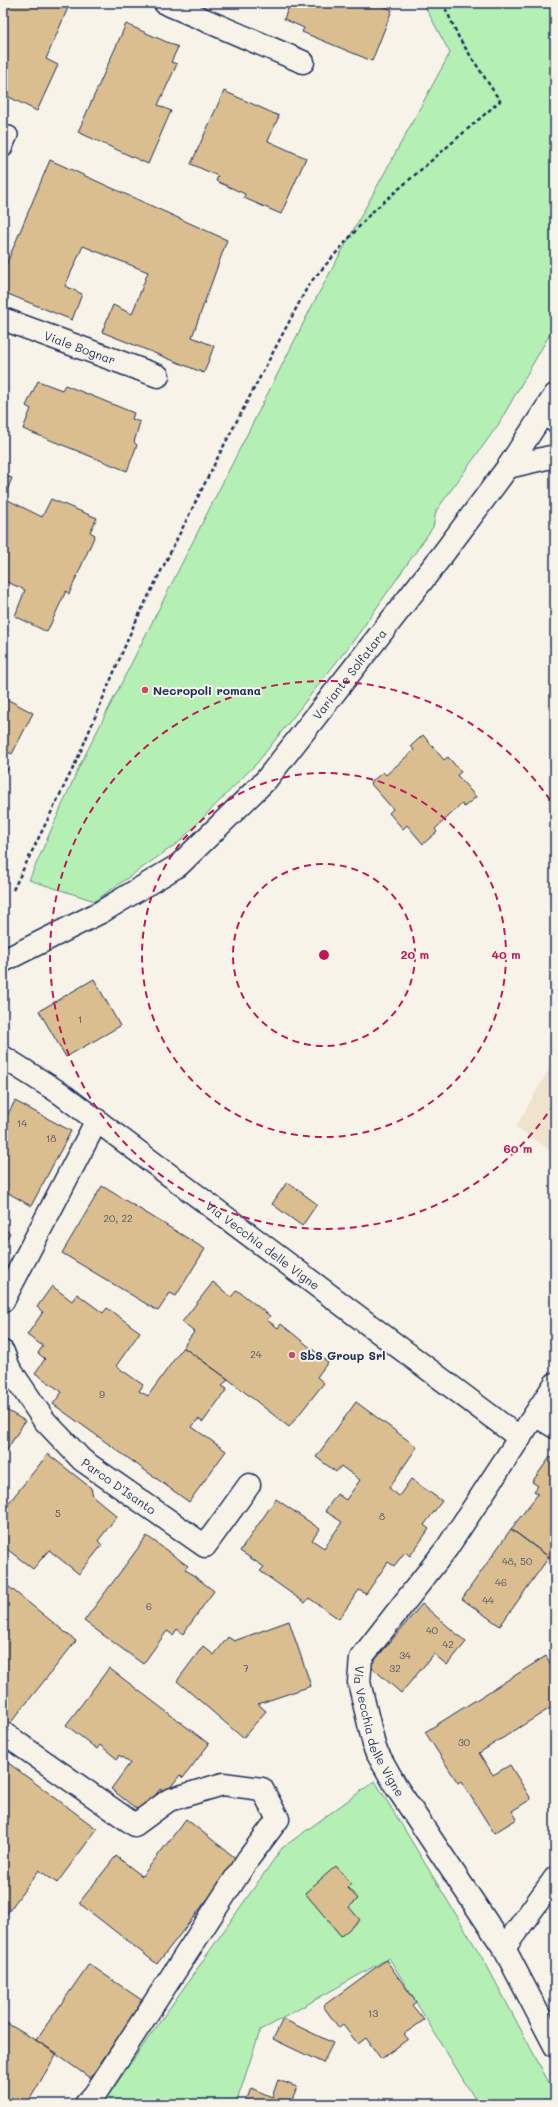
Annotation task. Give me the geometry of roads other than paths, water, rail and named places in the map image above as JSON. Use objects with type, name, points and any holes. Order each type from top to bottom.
[{"type":"street","points":[[165,3],[303,62]]},
{"type":"street","name":"Viale Bognar","points":[[3,319],[158,376]]},
{"type":"street","name":"Variante Solfatara","points":[[3,961],[101,912],[179,865],[266,780],[440,558],[508,467],[549,417],[555,395]]},
{"type":"street","points":[[508,467],[555,456]]},
{"type":"street","name":"Via Vecchia delle Vigne","points":[[3,1057],[60,1093],[97,1120],[520,1438]]},
{"type":"street","points":[[3,1301],[97,1120]]},
{"type":"street","name":"Parco D'Isanto","points":[[3,1352],[9,1368],[44,1420],[82,1460],[205,1546],[249,1485]]},
{"type":"street","name":"Via Vecchia delle Vigne","points":[[555,1384],[447,1548],[361,1658],[358,1682],[375,1749],[397,1788],[504,1948],[555,2046]]},
{"type":"street","points":[[535,1415],[555,1427]]},
{"type":"street","points":[[3,1733],[135,1825],[170,1800],[223,1784],[262,1789],[278,1819],[248,1859],[95,2094],[86,2104]]},
{"type":"street","points":[[504,1948],[555,1878]]},
{"type":"place","name":"Necropoli romana","points":[[145,690]]},
{"type":"place","name":"SbS Group Srl","points":[[292,1355]]}]
